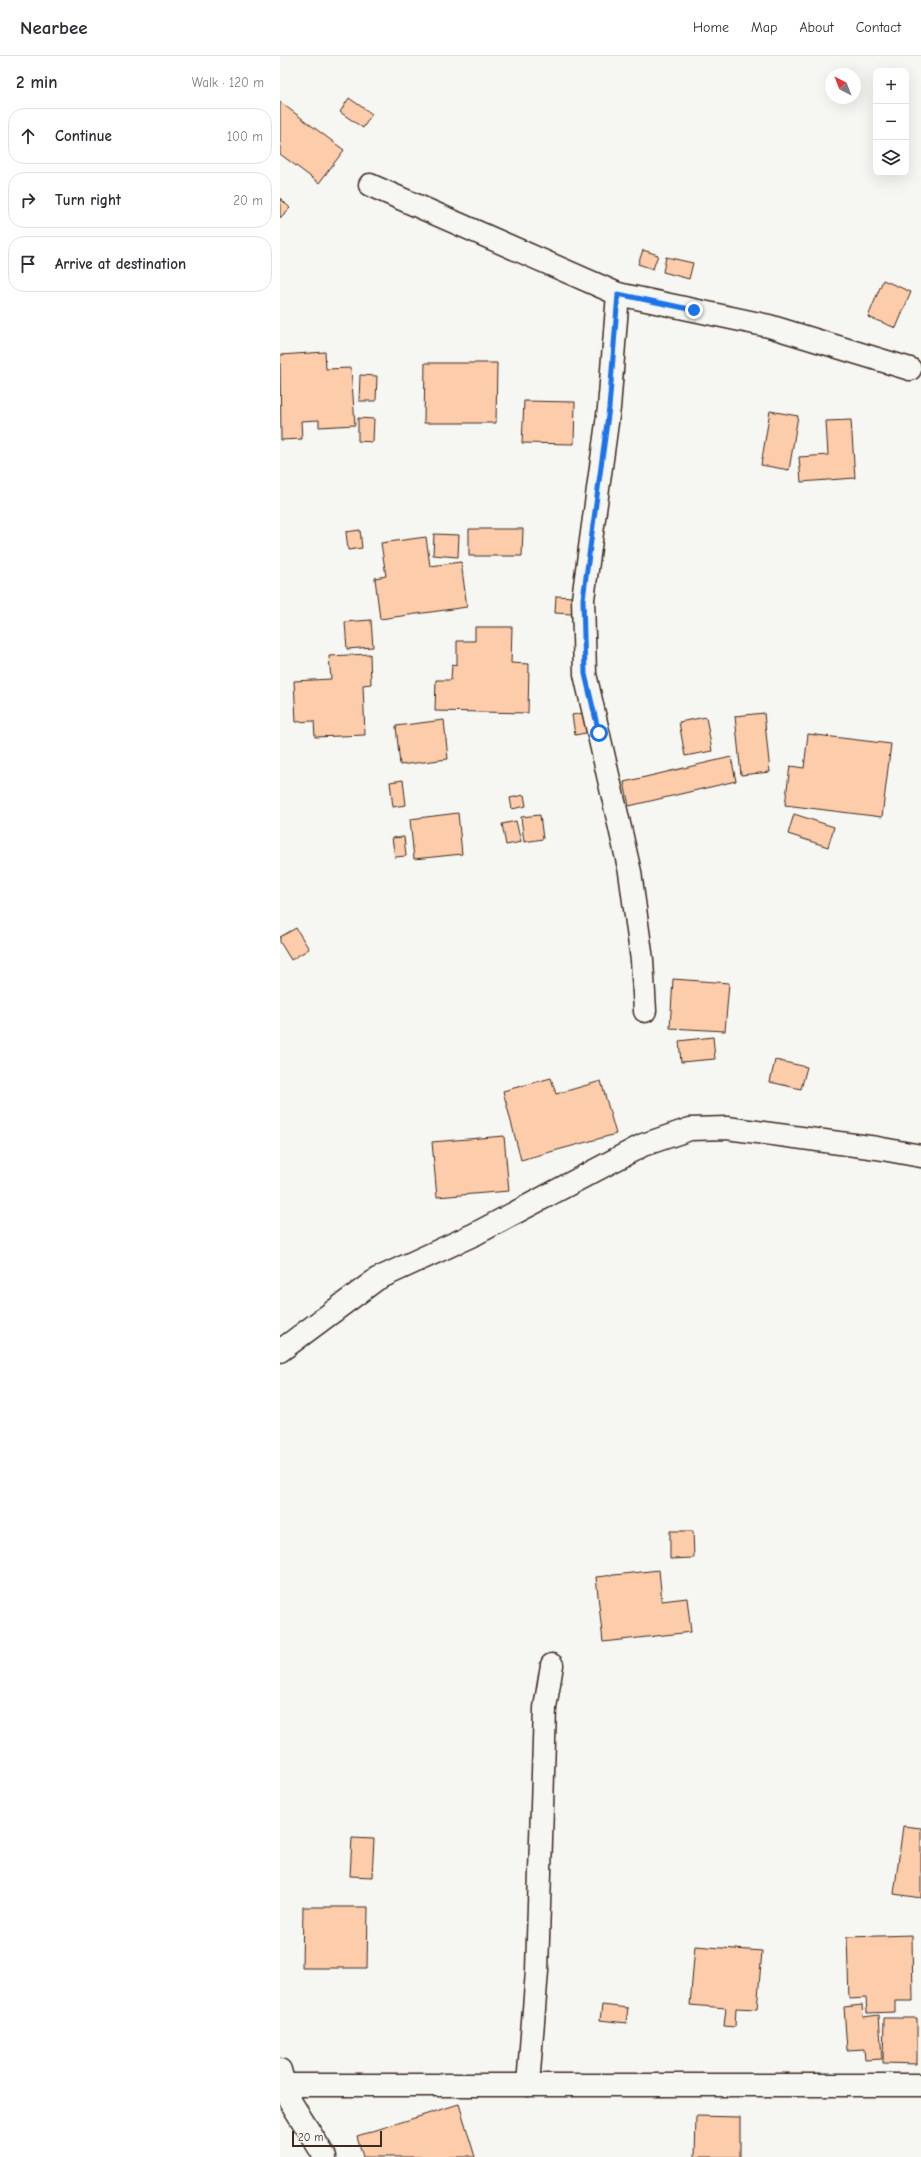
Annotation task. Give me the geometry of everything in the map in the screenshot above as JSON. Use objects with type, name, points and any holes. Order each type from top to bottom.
[{"type":"street","points":[[370,185],[618,294],[769,326],[910,369]]},
{"type":"street","points":[[618,294],[609,408],[583,599],[585,674],[630,872],[642,960],[645,1011]]},
{"type":"street","points":[[280,1351],[377,1279],[475,1234],[643,1145],[690,1129],[727,1128],[877,1148],[921,1156]]},
{"type":"street","points":[[528,2085],[537,1971],[545,1708],[552,1665]]},
{"type":"street","points":[[325,2157],[287,2096],[282,2078],[528,2085],[921,2085]]},
{"type":"building","points":[[349,98],[372,114],[363,128],[340,112]]},
{"type":"building","points":[[280,102],[344,150],[319,183],[280,154]]},
{"type":"building","points":[[280,198],[290,208],[280,218]]},
{"type":"building","points":[[643,250],[658,255],[653,269],[638,264]]},
{"type":"building","points":[[666,257],[693,263],[689,279],[663,272]]},
{"type":"building","points":[[883,280],[911,292],[896,328],[868,317]]},
{"type":"building","points":[[325,352],[326,369],[351,368],[355,425],[319,427],[319,420],[301,421],[302,439],[281,440],[280,355]]},
{"type":"building","points":[[425,363],[497,363],[496,423],[424,423]]},
{"type":"building","points":[[360,375],[377,376],[376,401],[359,401]]},
{"type":"building","points":[[524,401],[575,402],[574,444],[522,443]]},
{"type":"building","points":[[770,411],[798,416],[789,470],[761,465]]},
{"type":"building","points":[[358,418],[374,419],[373,442],[358,441]]},
{"type":"building","points":[[851,420],[855,478],[801,482],[799,457],[828,455],[826,421]]},
{"type":"building","points":[[469,529],[523,529],[522,556],[469,556]]},
{"type":"building","points":[[360,530],[362,548],[348,550],[346,532]]},
{"type":"building","points":[[434,534],[459,535],[458,557],[433,555]]},
{"type":"building","points":[[426,537],[430,566],[461,562],[467,607],[380,619],[375,578],[386,576],[381,543]]},
{"type":"building","points":[[556,596],[573,597],[572,614],[555,613]]},
{"type":"building","points":[[371,620],[373,647],[347,649],[345,622]]},
{"type":"building","points":[[475,627],[512,627],[511,663],[529,664],[528,713],[435,711],[436,680],[451,680],[452,664],[457,665],[457,641],[475,641]]},
{"type":"building","points":[[370,654],[371,684],[363,685],[365,735],[315,737],[314,721],[296,722],[294,681],[331,679],[329,656]]},
{"type":"building","points":[[588,712],[591,732],[575,735],[572,715]]},
{"type":"building","points":[[764,713],[770,772],[741,775],[735,716]]},
{"type":"building","points":[[706,717],[712,751],[685,756],[679,722]]},
{"type":"building","points":[[444,720],[448,759],[400,765],[396,726]]},
{"type":"building","points":[[808,734],[891,744],[882,817],[785,805],[790,766],[804,768]]},
{"type":"building","points":[[731,757],[736,781],[629,806],[624,782]]},
{"type":"building","points":[[403,780],[406,805],[393,807],[390,782]]},
{"type":"building","points":[[524,795],[526,806],[512,809],[510,798]]},
{"type":"building","points":[[458,813],[462,854],[414,859],[410,819]]},
{"type":"building","points":[[794,814],[834,827],[828,847],[788,834]]},
{"type":"building","points":[[540,815],[543,839],[524,842],[521,817]]},
{"type":"building","points":[[516,821],[521,842],[506,845],[502,824]]},
{"type":"building","points":[[404,837],[406,856],[395,857],[392,838]]},
{"type":"building","points":[[296,928],[309,949],[291,960],[280,942],[280,937]]},
{"type":"building","points":[[673,979],[729,983],[725,1031],[670,1028]]},
{"type":"building","points":[[713,1037],[715,1059],[681,1062],[679,1041]]},
{"type":"building","points":[[775,1060],[807,1067],[801,1089],[770,1082]]},
{"type":"building","points":[[551,1078],[556,1094],[601,1081],[616,1134],[521,1160],[503,1091]]},
{"type":"building","points":[[504,1136],[509,1191],[437,1197],[432,1142]]},
{"type":"building","points":[[670,1531],[693,1531],[694,1558],[670,1559]]},
{"type":"building","points":[[659,1570],[662,1601],[687,1598],[691,1632],[603,1642],[596,1577]]},
{"type":"building","points":[[903,1826],[921,1828],[921,1898],[894,1894]]},
{"type":"building","points":[[352,1838],[374,1839],[372,1877],[350,1876]]},
{"type":"building","points":[[303,1907],[368,1907],[367,1968],[302,1968]]},
{"type":"building","points":[[912,1935],[913,2001],[895,2001],[895,2012],[867,2013],[866,1998],[849,1999],[847,1937]]},
{"type":"building","points":[[695,1946],[762,1951],[757,2009],[736,2008],[735,2027],[724,2026],[726,2008],[690,2005]]},
{"type":"building","points":[[602,2005],[628,2008],[626,2023],[600,2020]]},
{"type":"building","points":[[862,2005],[863,2017],[879,2015],[882,2059],[865,2060],[864,2049],[847,2050],[844,2007]]},
{"type":"building","points":[[884,2018],[917,2018],[917,2064],[883,2063]]},
{"type":"building","points":[[459,2104],[475,2157],[363,2157],[357,2136]]},
{"type":"building","points":[[696,2116],[740,2117],[740,2157],[695,2157]]},
{"type":"route","points":[[599,733],[585,674],[583,599],[609,408],[618,294],[694,310]]}]
